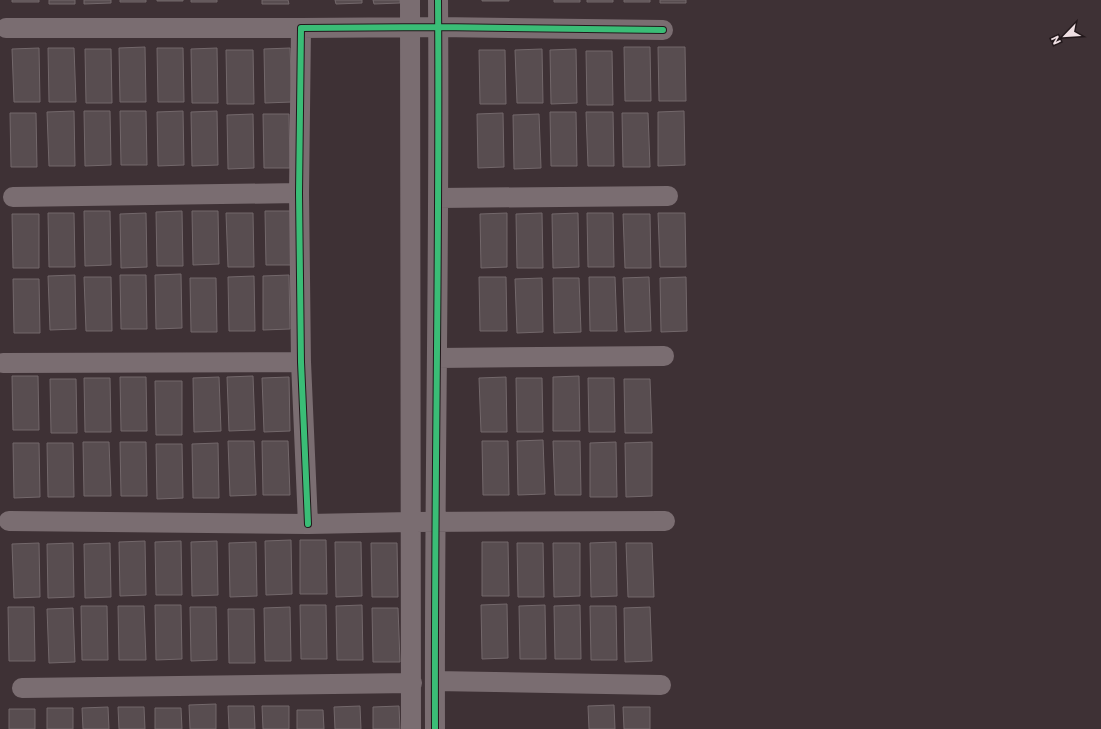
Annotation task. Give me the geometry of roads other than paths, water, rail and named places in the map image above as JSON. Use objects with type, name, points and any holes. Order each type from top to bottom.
[{"type":"street","points":[[410,0],[411,729]]},
{"type":"street","points":[[435,729],[438,0]]},
{"type":"street","points":[[6,28],[438,27],[663,30]]},
{"type":"street","points":[[301,28],[299,193],[301,362],[308,524]]},
{"type":"street","points":[[13,197],[299,193]]},
{"type":"street","points":[[438,198],[668,196]]},
{"type":"street","points":[[437,358],[664,356]]},
{"type":"street","points":[[3,363],[301,362]]},
{"type":"street","points":[[9,521],[308,524],[411,522],[665,522]]},
{"type":"street","points":[[435,681],[661,685]]},
{"type":"street","points":[[22,688],[412,682]]}]
